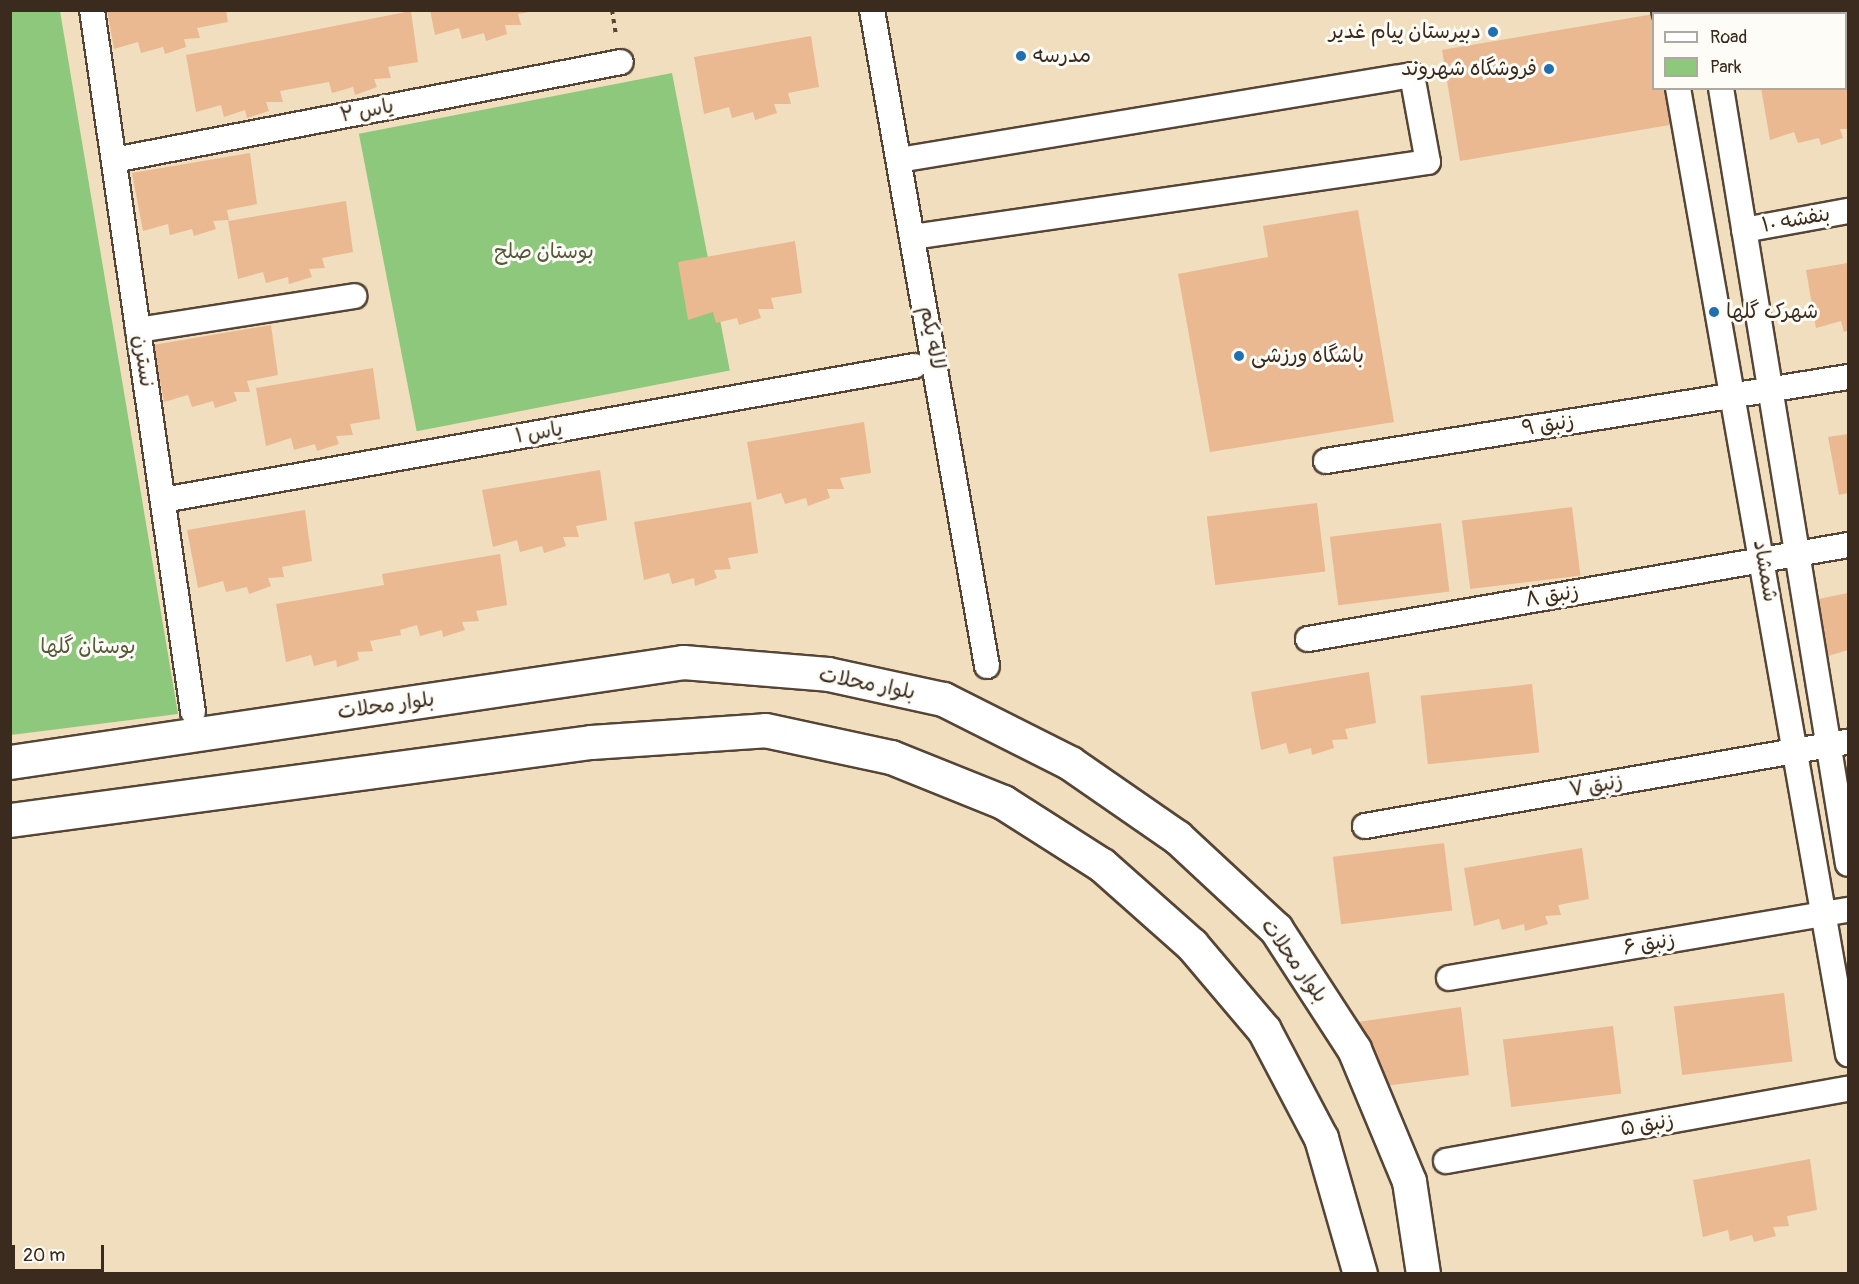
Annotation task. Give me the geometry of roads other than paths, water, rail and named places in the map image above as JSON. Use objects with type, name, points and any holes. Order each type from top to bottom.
[{"type":"main road","name":"بلوار محلات","points":[[10,762],[683,662],[828,674],[943,699],[1071,763],[1178,837],[1276,928],[1354,1049],[1409,1182],[1423,1274]]},
{"type":"main road","points":[[10,820],[591,741],[765,730],[891,757],[1012,808],[1102,865],[1192,945],[1264,1030],[1321,1138],[1360,1274]]},
{"type":"street","name":"نسترن","points":[[92,10],[194,712]]},
{"type":"street","name":"لاله یکم","points":[[872,10],[987,666]]},
{"type":"street","name":"یاس ۲","points":[[114,160],[621,62]]},
{"type":"street","points":[[899,160],[1412,75],[1428,162],[913,237]]},
{"type":"street","name":"شمشاد","points":[[1678,90],[1763,560],[1848,1054]]},
{"type":"street","name":"شمشاد","points":[[1721,90],[1796,554],[1838,744],[1848,864]]},
{"type":"street","name":"بنفشه ۱۰","points":[[1744,230],[1848,211]]},
{"type":"street","points":[[138,330],[354,296]]},
{"type":"street","name":"یاس ۱","points":[[163,501],[914,366]]},
{"type":"street","name":"زنبق ۹","points":[[1326,460],[1848,377]]},
{"type":"street","name":"زنبق ۸","points":[[1308,639],[1848,545]]},
{"type":"street","name":"زنبق ۷","points":[[1365,826],[1838,744]]},
{"type":"street","name":"زنبق ۶","points":[[1449,978],[1848,910]]},
{"type":"street","name":"زنبق ۵","points":[[1446,1161],[1848,1089]]},
{"type":"place","name":"دبیرستان پیام غدیر","points":[[1493,32]]},
{"type":"place","name":"مدرسه","points":[[1021,56]]},
{"type":"place","name":"فروشگاه شهروند","points":[[1549,69]]},
{"type":"place","name":"شهرک گلها","points":[[1714,312]]},
{"type":"place","name":"باشگاه ورزشی","points":[[1239,356]]},
{"type":"park label","name":"بوستان صلح","points":[[544,252]]},
{"type":"park label","name":"بوستان گلها","points":[[88,647]]}]
